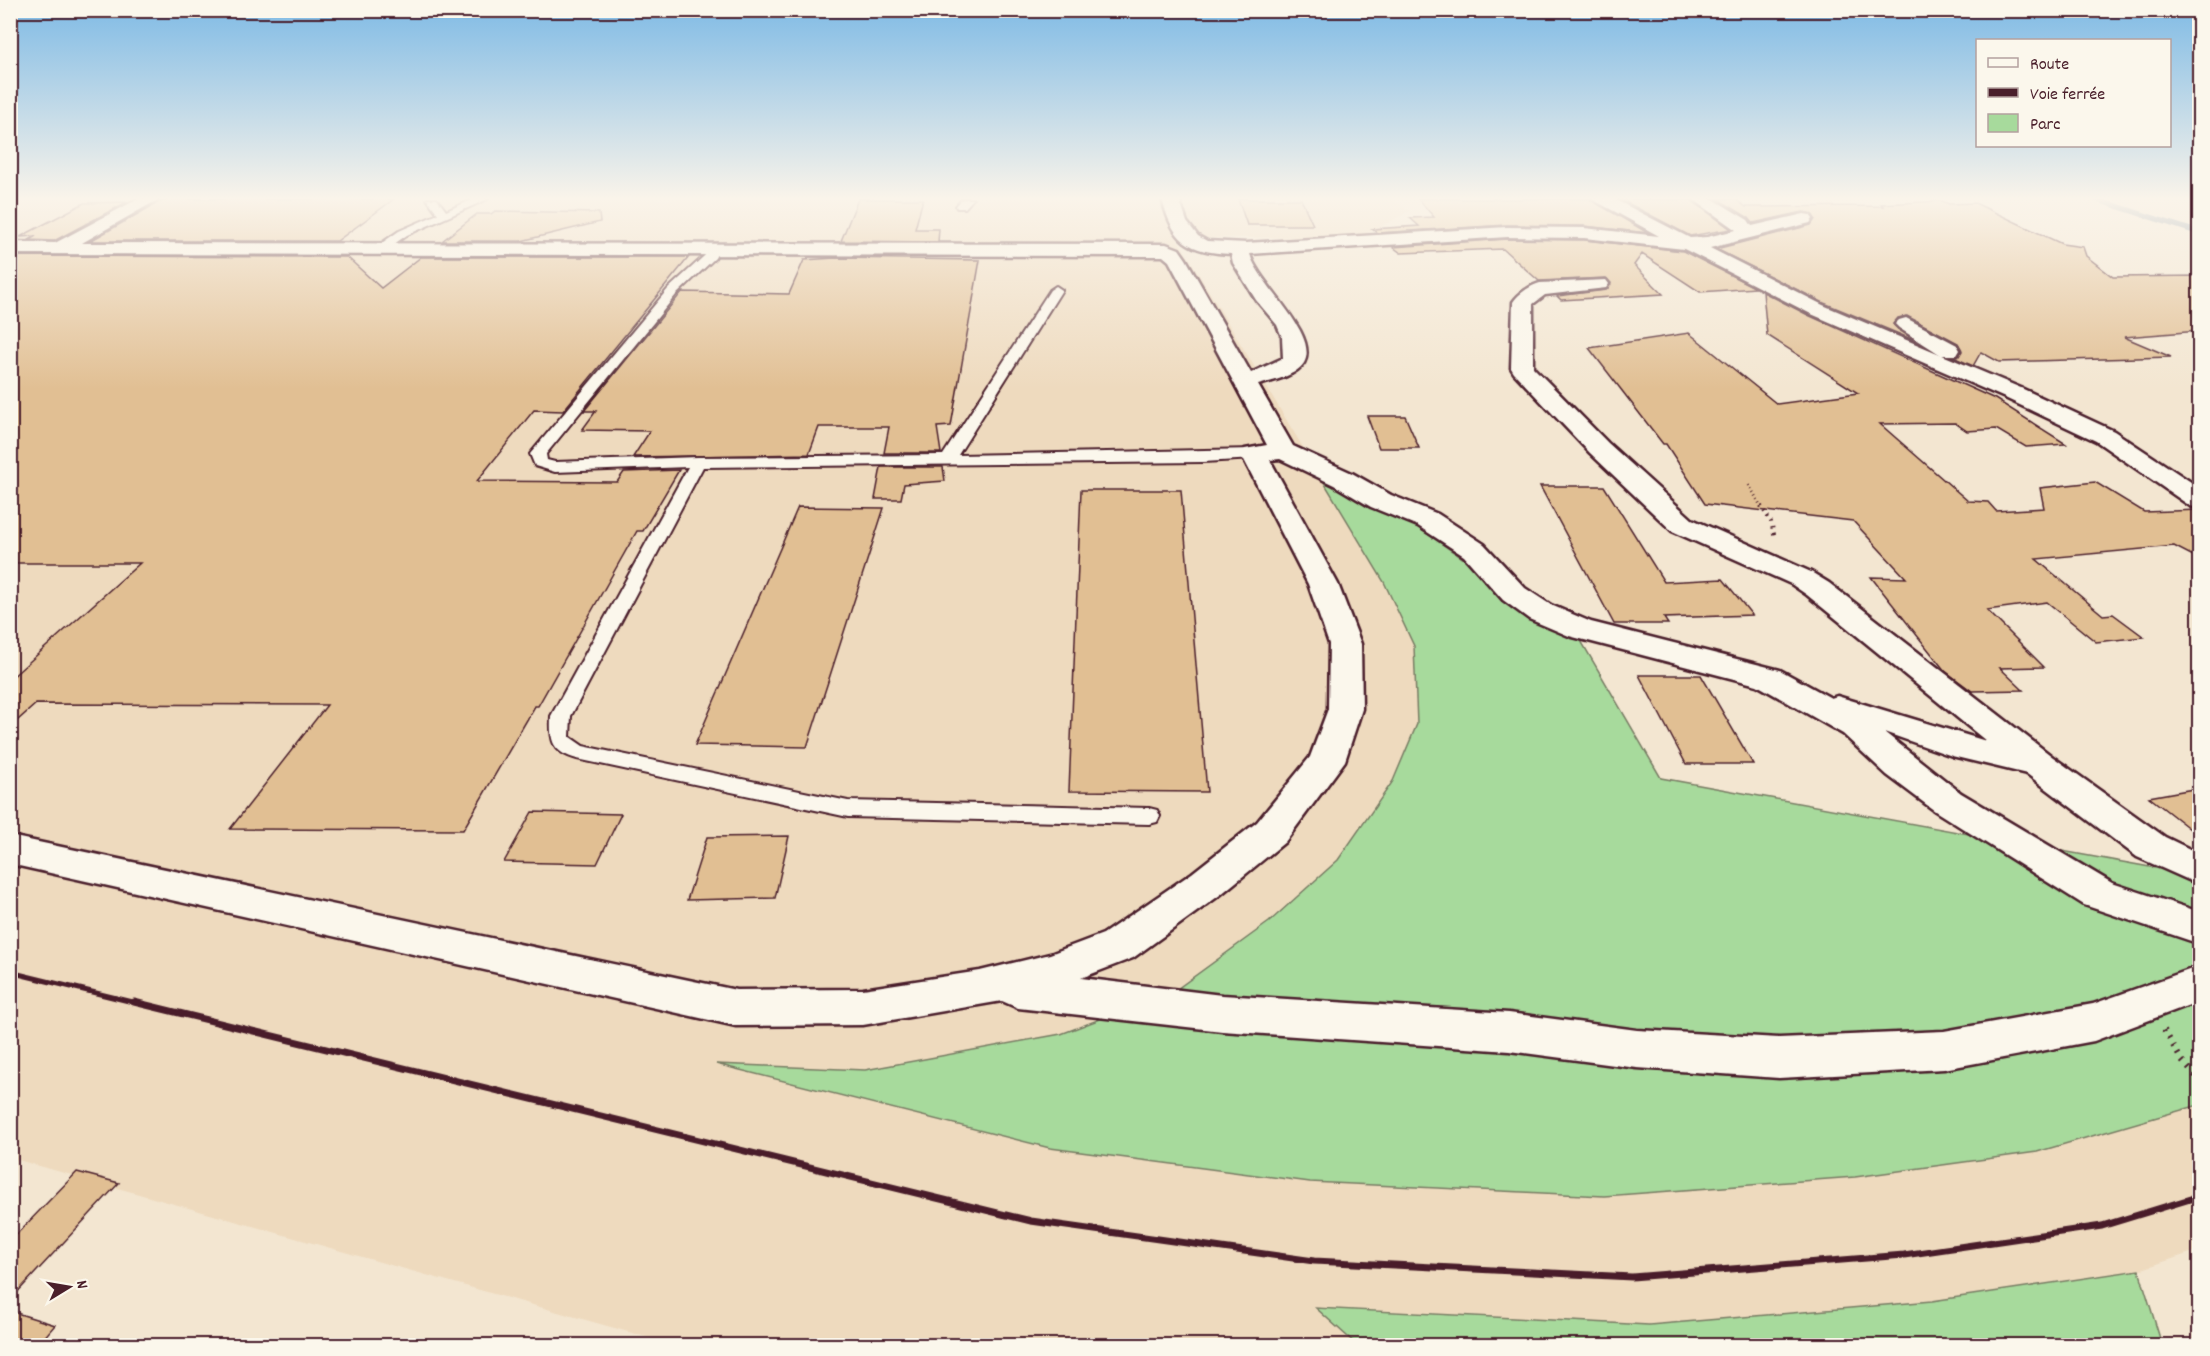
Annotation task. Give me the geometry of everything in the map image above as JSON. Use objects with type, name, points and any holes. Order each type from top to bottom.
[{"type":"street","points":[[10,850],[736,1008],[863,1007],[980,989],[1055,970],[1118,946],[1206,884],[1271,832],[1327,761],[1345,709],[1345,644],[1323,584],[1269,452],[1245,382],[1179,262]]},
{"type":"street","points":[[1243,262],[1266,300],[1287,323],[1293,337],[1294,361],[1274,373],[1245,382]]},
{"type":"street","points":[[1724,262],[1847,323],[2013,393],[2105,436],[2199,500]]},
{"type":"street","points":[[1599,284],[1540,289],[1523,302],[1522,368],[1599,448],[1682,525],[1801,578],[1842,607],[1889,648],[2040,766],[2151,847],[2199,871]]},
{"type":"street","points":[[1906,324],[2013,393]]},
{"type":"street","points":[[1269,452],[1343,479],[1381,501],[1428,520],[1474,550],[1514,594],[1540,612],[1580,629],[1686,658],[1768,677],[1855,726],[1900,766],[1948,802],[2088,888],[2133,907],[2199,928]]},
{"type":"street","points":[[1807,700],[1874,717],[1965,748],[2040,766]]},
{"type":"street","points":[[980,989],[1045,990],[1222,1013],[1509,1032],[1637,1049],[1779,1058],[1944,1050],[2094,1023],[2199,983]]},
{"type":"lane","points":[[704,262],[672,292],[538,454],[540,463],[555,467],[698,462],[947,461],[1269,452]]},
{"type":"lane","points":[[947,461],[1056,290]]},
{"type":"lane","points":[[698,462],[561,716],[560,740],[577,752],[848,809],[1149,816]]},
{"type":"path","points":[[1749,485],[1771,522],[1777,554],[1801,578]]},
{"type":"path","points":[[2148,1003],[2182,1061],[2199,1081]]},
{"type":"shaded area","points":[[10,262],[1192,262],[1384,582],[1414,645],[1417,723],[1393,781],[1338,860],[1269,922],[1174,991],[1061,1034],[865,1070],[720,1065],[1050,1148],[1311,1182],[2037,1152],[2199,1105],[2199,1250],[2139,1270],[1932,1301],[1649,1325],[1316,1308],[1358,1345],[678,1346],[11,1158]]},
{"type":"green space","points":[[1304,449],[1580,639],[1661,778],[2199,876],[2199,1105],[2037,1152],[1855,1177],[1604,1196],[1310,1182],[1050,1148],[716,1064],[865,1070],[1061,1034],[1174,991],[1269,922],[1338,860],[1393,781],[1417,724],[1414,646],[1384,582]]},
{"type":"green space","points":[[2139,1270],[2162,1345],[1358,1346],[1316,1308],[1649,1325],[1932,1301]]},
{"type":"building","points":[[10,262],[353,262],[381,288],[414,262],[685,262],[563,411],[534,410],[477,481],[617,482],[624,472],[679,470],[643,531],[637,531],[538,706],[535,706],[463,830],[230,829],[327,705],[36,704],[10,727],[10,679],[140,563],[10,563]]},
{"type":"building","points":[[803,262],[980,262],[951,426],[937,427],[941,453],[884,453],[889,427],[819,427],[809,454],[633,457],[650,431],[582,430],[596,411],[584,411],[682,292],[789,294]]},
{"type":"building","points":[[1518,262],[1636,262],[1634,265],[1663,294],[1561,300],[1557,296],[1606,290],[1611,283],[1606,278],[1539,281]]},
{"type":"building","points":[[1655,262],[1705,262],[1756,288],[1700,292]]},
{"type":"building","points":[[1743,262],[2094,262],[2113,277],[2199,276],[2199,331],[2124,337],[2171,357],[1999,362],[1981,352],[1973,366],[1953,357],[1959,356],[1962,351],[1958,343],[1907,316],[1898,318],[1893,324],[1916,341],[1824,303]]},
{"type":"building","points":[[1763,292],[1808,315],[1995,399],[2066,444],[2026,447],[1996,429],[1967,431],[1955,423],[1880,424],[1968,501],[1988,502],[1996,511],[2044,508],[2040,488],[2095,482],[2144,512],[2199,510],[2199,559],[2174,546],[2036,559],[2103,615],[2113,614],[2144,637],[2096,642],[2047,602],[1987,610],[2044,667],[2000,668],[2023,690],[1972,691],[1945,671],[1871,577],[1906,578],[1853,521],[1705,504],[1666,444],[1663,444],[1589,348],[1689,333],[1777,404],[1858,393],[1767,335]]},
{"type":"building","points":[[1367,416],[1405,416],[1419,448],[1379,448]]},
{"type":"building","points":[[881,467],[943,467],[945,481],[904,484],[901,499],[875,499]]},
{"type":"building","points":[[1540,486],[1604,486],[1664,582],[1723,579],[1752,615],[1664,618],[1668,624],[1614,624]]},
{"type":"building","points":[[1081,490],[1181,490],[1207,792],[1069,791]]},
{"type":"building","points":[[798,507],[884,508],[807,747],[695,745]]},
{"type":"building","points":[[1639,675],[1701,675],[1753,764],[1686,764]]},
{"type":"building","points":[[2199,788],[2199,836],[2149,797]]},
{"type":"building","points":[[532,812],[621,814],[597,864],[504,862]]},
{"type":"building","points":[[789,836],[775,898],[687,900],[707,837]]},
{"type":"building","points":[[77,1172],[119,1183],[10,1300],[10,1241]]},
{"type":"building","points":[[10,1311],[55,1325],[37,1346],[10,1346]]},
{"type":"railway","points":[[10,972],[141,1004]]},
{"type":"railway","points":[[134,1002],[1031,1221],[1314,1261],[1632,1277],[1904,1255],[2102,1226],[2200,1196]]}]
